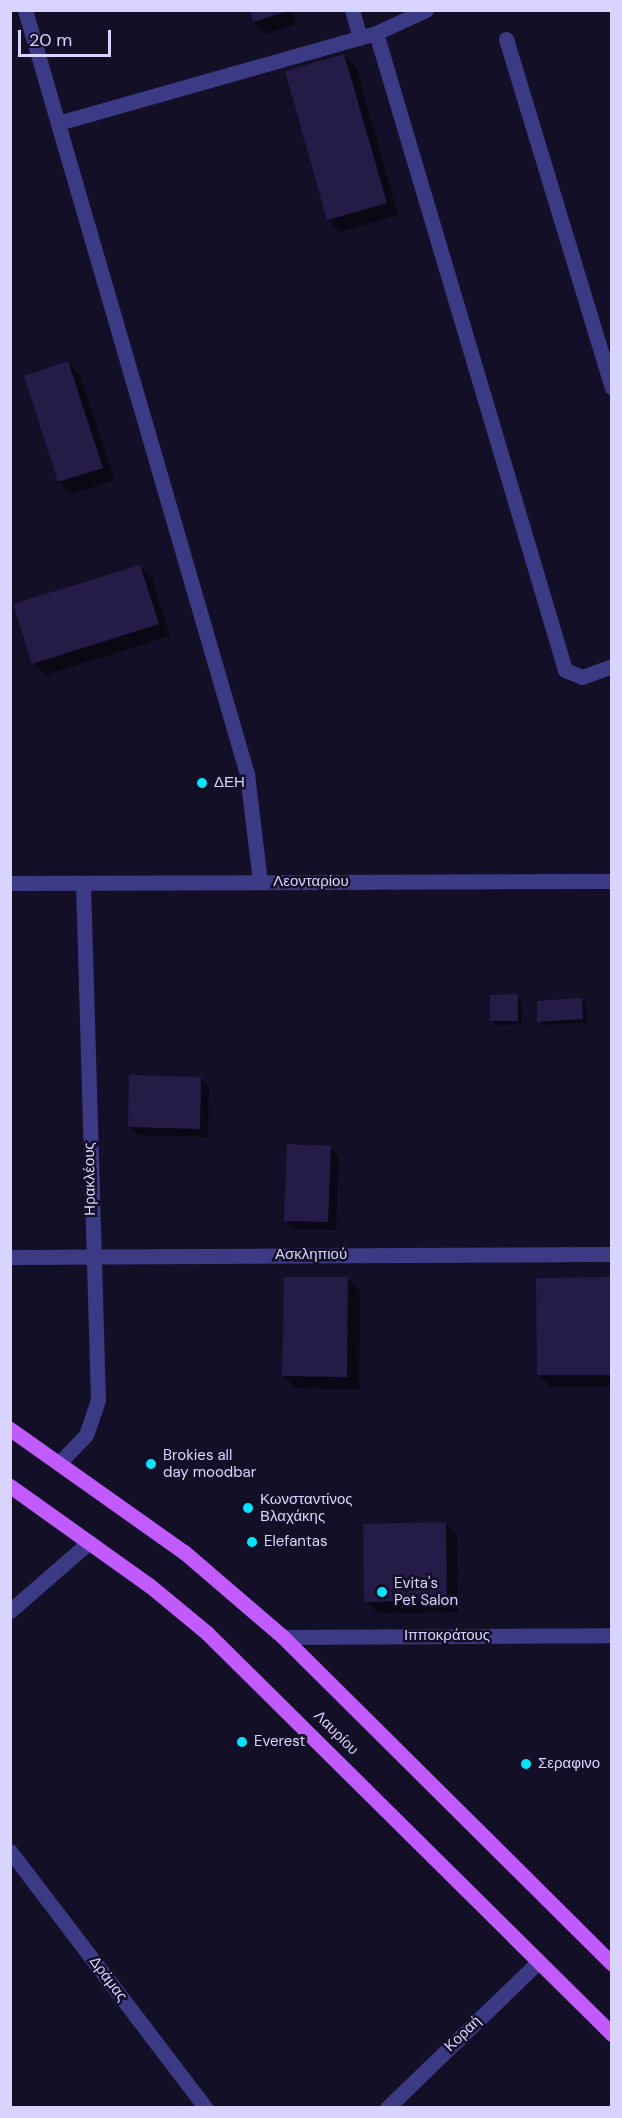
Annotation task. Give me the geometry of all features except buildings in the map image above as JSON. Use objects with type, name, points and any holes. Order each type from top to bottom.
[{"type":"main road","name":"Λαυρίου","points":[[10,1429],[60,1462],[184,1552],[283,1637],[612,1964]]},
{"type":"main road","name":"Λαυρίου","points":[[10,1486],[149,1585],[236,1660],[612,2034]]},
{"type":"street","points":[[26,10],[247,774],[260,882]]},
{"type":"street","points":[[352,10],[360,38]]},
{"type":"street","points":[[58,123],[360,38],[426,10]]},
{"type":"street","points":[[376,33],[565,670],[582,677],[612,666]]},
{"type":"street","points":[[506,39],[612,387]]},
{"type":"street","name":"Λεονταρίου","points":[[10,883],[612,881]]},
{"type":"street","name":"Ηρακλέους","points":[[60,1462],[86,1435],[98,1400],[92,1257],[83,883]]},
{"type":"street","name":"Ασκληπιού","points":[[10,1257],[612,1254]]},
{"type":"street","points":[[10,1611],[89,1542]]},
{"type":"street","name":"Ιπποκράτους","points":[[283,1637],[612,1635]]},
{"type":"street","name":"Δράμας","points":[[10,1851],[206,2108]]},
{"type":"street","name":"Κοραή","points":[[387,2108],[538,1961]]},
{"type":"place","name":"ΔΕΗ","points":[[202,783]]},
{"type":"place","name":"Brokies all day moodbar","points":[[151,1464]]},
{"type":"place","name":"Κωνσταντίνος Βλαχάκης","points":[[248,1508]]},
{"type":"place","name":"Elefantas","points":[[252,1542]]},
{"type":"place","name":"Evita's Pet Salon","points":[[382,1592]]},
{"type":"place","name":"Everest","points":[[242,1742]]},
{"type":"place","name":"Σεραφινο","points":[[526,1764]]}]
